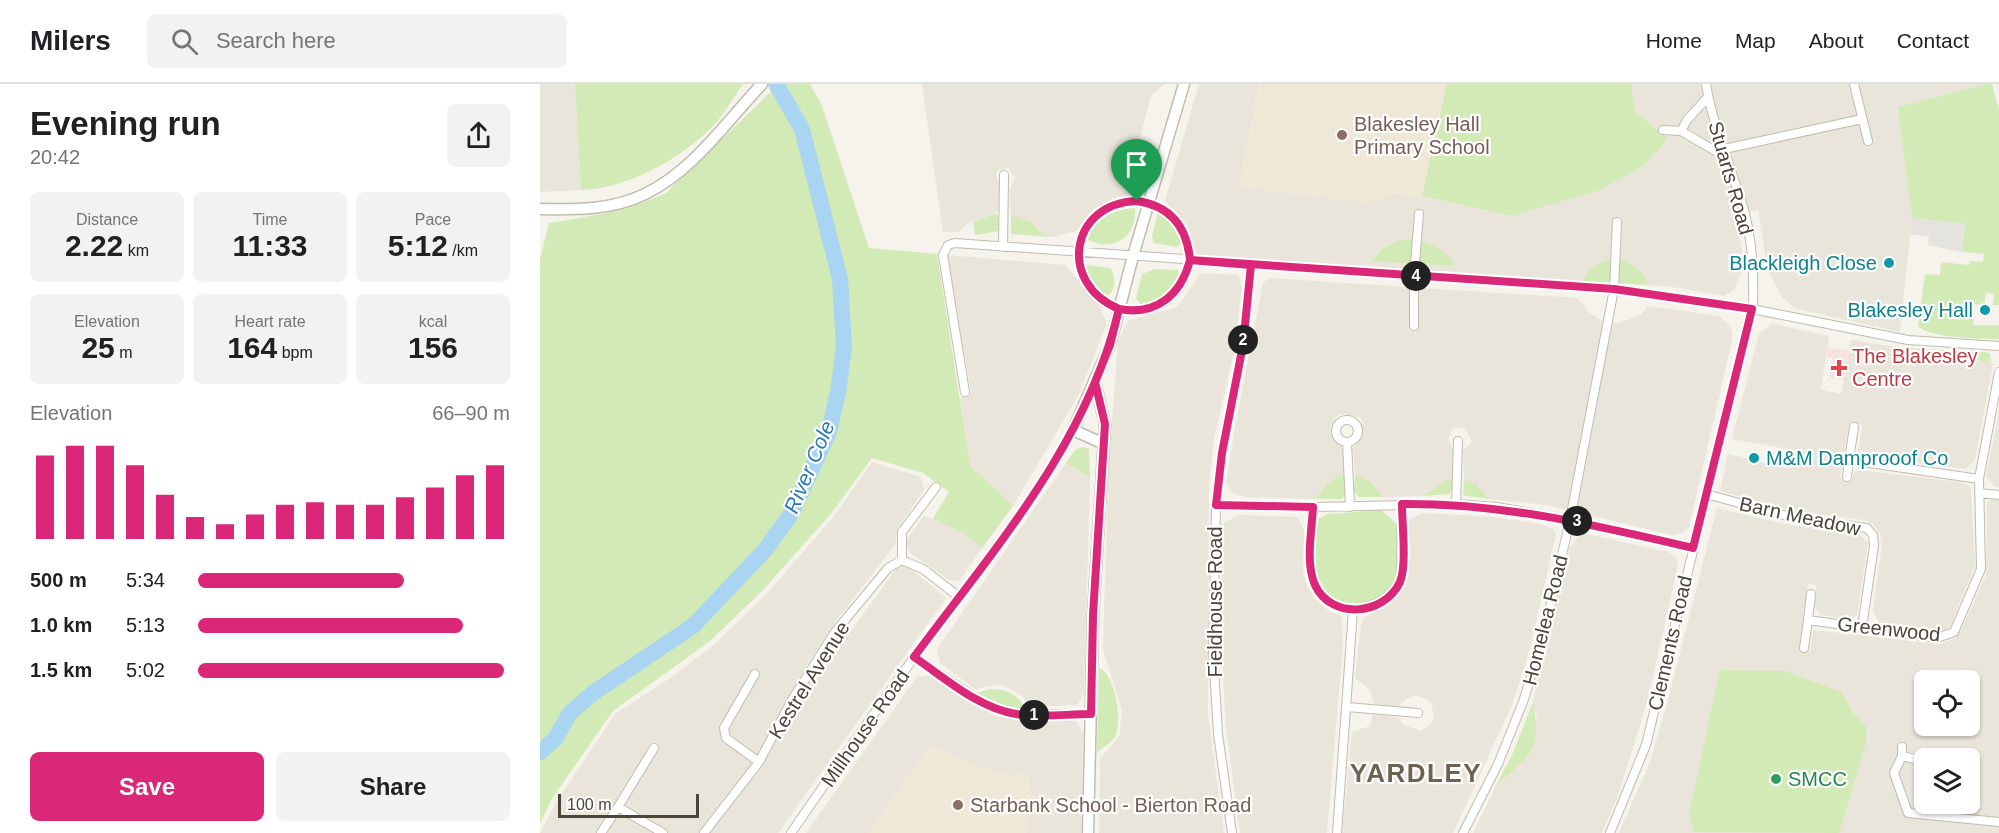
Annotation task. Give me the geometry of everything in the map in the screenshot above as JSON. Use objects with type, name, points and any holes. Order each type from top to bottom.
[{"type":"street","points":[[540,209],[597,207],[622,202],[651,190],[695,158],[762,84]]},
{"type":"street","name":"Millhouse Road","points":[[791,833],[914,657],[1055,464],[1073,430],[1110,345],[1148,202],[1184,84]]},
{"type":"street","name":"Stuarts Road","points":[[1706,84],[1725,153],[1744,208],[1752,255],[1752,309]]},
{"type":"street","points":[[1854,84],[1868,141]]},
{"type":"street","points":[[1681,131],[1687,120],[1708,97]]},
{"type":"street","points":[[1663,130],[1681,131],[1725,153],[1862,119]]},
{"type":"street","points":[[1003,247],[1004,175]]},
{"type":"street","points":[[1126,201],[1148,202],[1159,206],[1176,220],[1187,240],[1190,260],[1183,282],[1169,298],[1140,311],[1119,309],[1103,301],[1089,288],[1080,266],[1078,252],[1089,224],[1106,208],[1126,201]]},
{"type":"street","points":[[1414,326],[1414,275],[1419,214]]},
{"type":"street","name":"Homelea Road","points":[[1463,833],[1498,764],[1523,702],[1542,638],[1570,520],[1614,289],[1617,222]]},
{"type":"street","points":[[965,392],[944,250],[948,244],[955,243],[1614,289],[1752,309],[1898,339],[1999,346]]},
{"type":"street","name":"Fieldhouse Road","points":[[1232,833],[1218,734],[1214,663],[1216,505],[1222,453],[1243,345],[1251,265]]},
{"type":"street","name":"Clements Road","points":[[1610,833],[1646,745],[1752,309]]},
{"type":"street","name":"Greenwood","points":[[1808,620],[1937,638],[1954,632],[1981,569],[1979,479],[1999,372]]},
{"type":"street","points":[[1088,833],[1102,443],[1105,417],[1095,382]]},
{"type":"street","points":[[1846,477],[1854,427]]},
{"type":"street","points":[[1073,430],[1102,443]]},
{"type":"street","points":[[1456,504],[1458,441]]},
{"type":"street","points":[[1347,442],[1350,507]]},
{"type":"street","points":[[1849,460],[1979,479]]},
{"type":"street","points":[[936,487],[902,532],[902,560],[923,569],[959,597]]},
{"type":"street","points":[[1979,493],[1999,495]]},
{"type":"street","name":"Barn Meadow","points":[[1706,494],[1791,517],[1866,528],[1873,535],[1874,546],[1862,627]]},
{"type":"street","points":[[1313,507],[1310,567],[1315,586],[1326,600],[1335,606],[1353,610],[1380,603],[1396,589],[1401,580],[1402,504]]},
{"type":"street","points":[[1216,505],[1350,507],[1456,504],[1497,507],[1570,520],[1693,548]]},
{"type":"street","name":"Kestrel Avenue","points":[[704,833],[759,762],[792,700],[835,632],[888,568],[902,560]]},
{"type":"street","points":[[1804,648],[1811,594]]},
{"type":"street","points":[[1337,833],[1353,610]]},
{"type":"street","points":[[914,657],[989,706],[1016,714],[1091,714]]},
{"type":"street","points":[[755,674],[724,728],[726,738],[759,762]]},
{"type":"street","points":[[1347,707],[1418,713]]},
{"type":"street","points":[[601,833],[654,748]]},
{"type":"street","points":[[1914,757],[1902,751],[1894,772],[1908,813],[1914,814]]},
{"type":"street","points":[[618,807],[663,833]]},
{"type":"street","points":[[1918,814],[1999,822]]},
{"type":"shaded area","points":[[540,84],[575,84],[581,190],[540,192]]},
{"type":"shaded area","points":[[922,84],[1164,84],[1151,96],[1140,138],[1149,166],[1139,191],[1093,209],[1077,231],[1052,237],[1043,234],[1031,222],[1011,215],[1009,191],[1015,178],[1008,168],[998,170],[996,174],[1001,188],[1000,207],[995,214],[967,224],[958,232],[943,232]]},
{"type":"shaded area","points":[[1199,84],[1259,84],[1240,186],[1372,203],[1378,202],[1388,194],[1422,196],[1512,216],[1599,190],[1644,166],[1668,138],[1635,112],[1631,84],[1986,84],[1898,107],[1912,218],[1900,332],[1794,308],[1782,297],[1768,271],[1758,210],[1735,215],[1743,254],[1741,274],[1734,290],[1724,296],[1673,287],[1197,255],[1189,232],[1165,201]]},
{"type":"shaded area","name":"Blakesley Hall Primary School","points":[[1259,84],[1447,84],[1422,196],[1388,194],[1378,202],[1372,203],[1239,186]]},
{"type":"shaded area","points":[[1912,218],[1965,224],[1962,252],[1928,245],[1929,236],[1910,235]]},
{"type":"shaded area","points":[[947,255],[1066,265],[1099,306],[1107,323],[1079,394],[1013,506],[970,465],[960,399],[971,392]]},
{"type":"shaded area","points":[[1201,273],[1238,275],[1242,287],[1234,351],[1214,439],[1209,486],[1208,715],[1224,833],[1099,833],[1100,759],[1120,735],[1122,711],[1103,649],[1108,476],[1118,341],[1128,321],[1177,307]]},
{"type":"shaded area","points":[[1269,278],[1578,298],[1588,312],[1602,321],[1618,323],[1641,315],[1648,306],[1719,316],[1730,326],[1733,336],[1689,527],[1673,535],[1546,505],[1489,499],[1475,483],[1464,480],[1463,451],[1472,442],[1466,429],[1458,427],[1452,430],[1448,439],[1453,449],[1454,480],[1447,480],[1422,496],[1383,497],[1371,482],[1355,475],[1353,449],[1361,438],[1362,422],[1360,417],[1345,414],[1337,415],[1330,428],[1334,439],[1344,449],[1345,475],[1326,484],[1316,499],[1246,497],[1234,494],[1226,484],[1236,422],[1263,283]]},
{"type":"shaded area","points":[[1772,324],[1829,336],[1821,390],[1841,394],[1851,340],[1993,364],[1975,459],[1966,469],[1861,455],[1858,452],[1862,425],[1849,424],[1840,477],[1851,480],[1855,471],[1867,471],[1959,482],[1968,485],[1971,490],[1975,566],[1950,627],[1944,631],[1880,624],[1873,611],[1882,545],[1880,534],[1873,524],[1865,520],[1794,511],[1720,491],[1728,454],[1786,468],[1789,449],[1732,439],[1759,333]]},
{"type":"shaded area","name":"The Blakesley Centre","points":[[1827,347],[1849,351],[1844,380],[1830,378],[1833,358],[1826,356]]},
{"type":"shaded area","points":[[1999,411],[1999,487],[1994,486],[1986,477]]},
{"type":"shaded area","points":[[872,462],[921,477],[924,490],[898,528],[895,545],[836,621],[806,666],[820,673],[899,565],[910,568],[946,598],[778,833],[540,833],[554,806],[615,714],[670,678],[715,644],[769,591],[834,516]]},
{"type":"shaded area","points":[[1066,463],[1090,477],[1084,694],[1078,704],[1037,707],[1030,706],[1022,696],[1007,687],[998,685],[975,689],[940,663],[937,649]]},
{"type":"shaded area","points":[[1993,499],[1999,500],[1999,833],[1619,833],[1650,762],[1717,508],[1784,524],[1849,532],[1860,535],[1868,543],[1857,615],[1850,620],[1821,615],[1814,606],[1816,585],[1808,584],[1799,650],[1810,651],[1813,630],[1940,644],[1954,639],[1960,632],[1986,576],[1987,502]]},
{"type":"shaded area","points":[[1423,513],[1493,517],[1542,524],[1553,529],[1556,534],[1531,645],[1513,703],[1453,833],[1342,833],[1352,732],[1370,726],[1373,714],[1400,718],[1402,724],[1420,731],[1431,724],[1434,716],[1431,703],[1425,698],[1415,696],[1406,699],[1398,707],[1374,704],[1370,690],[1355,678],[1361,625],[1365,617],[1389,603],[1402,589],[1408,575],[1406,521]]},
{"type":"shaded area","points":[[924,515],[962,532],[982,548],[959,581],[949,580],[909,552],[906,541]]},
{"type":"shaded area","points":[[1239,515],[1298,517],[1304,531],[1303,572],[1308,588],[1317,601],[1330,612],[1340,615],[1342,620],[1343,643],[1327,833],[1240,833],[1226,728],[1220,629],[1224,523]]},
{"type":"shaded area","points":[[1586,534],[1669,552],[1676,557],[1678,565],[1648,699],[1618,796],[1602,833],[1473,833],[1497,784],[1522,763],[1537,719],[1533,702],[1570,548],[1578,537]]},
{"type":"shaded area","points":[[929,676],[978,708],[996,716],[1014,719],[1073,718],[1077,722],[1083,735],[1081,833],[1027,833],[1029,776],[1000,775],[930,746],[868,833],[806,833],[917,677]]},
{"type":"shaded area","name":"Starbank School - Bierton Road","points":[[930,746],[1000,775],[1029,776],[1027,833],[868,833]]},
{"type":"green space","points":[[575,84],[743,84],[713,126],[685,150],[635,178],[599,188],[581,190]]},
{"type":"green space","points":[[779,84],[810,84],[821,103],[869,248],[937,254],[970,465],[1013,506],[982,548],[962,532],[933,519],[949,492],[923,473],[872,458],[830,515],[763,590],[710,641],[613,711],[551,800],[540,824],[540,260],[549,223],[623,208],[666,193]]},
{"type":"green space","points":[[1447,84],[1631,84],[1635,112],[1668,138],[1644,166],[1599,190],[1512,216],[1422,196]]},
{"type":"green space","points":[[1992,84],[1999,110],[1999,305],[1993,305],[1994,294],[1986,293],[1984,305],[1973,304],[1971,314],[1974,315],[1973,325],[1999,325],[1999,339],[1944,335],[1932,333],[1918,326],[1925,274],[1940,275],[1941,262],[1969,265],[1970,261],[1983,262],[1984,254],[1962,252],[1965,224],[1912,218],[1898,107]]},
{"type":"green space","points":[[1135,208],[1132,227],[1122,239],[1107,244],[1098,244],[1088,240],[1094,226],[1105,216]]},
{"type":"green space","points":[[1158,212],[1171,224],[1182,240],[1178,247],[1154,243],[1152,237]]},
{"type":"green space","points":[[998,215],[999,231],[975,235],[973,222]]},
{"type":"green space","points":[[1011,215],[1031,222],[1043,234],[1052,237],[1011,234]]},
{"type":"green space","points":[[1400,240],[1432,244],[1455,266],[1372,261],[1381,250]]},
{"type":"green space","points":[[1612,259],[1624,261],[1639,269],[1648,285],[1583,281],[1595,266]]},
{"type":"green space","points":[[1086,265],[1110,268],[1114,276],[1114,284],[1112,291],[1106,297],[1095,288]]},
{"type":"green space","points":[[1155,269],[1178,270],[1180,277],[1158,301],[1141,305],[1136,298],[1142,274]]},
{"type":"green space","points":[[1905,348],[1986,352],[1990,354],[1991,362],[1904,350]]},
{"type":"green space","points":[[1083,447],[1089,449],[1090,477],[1066,463],[1076,449]]},
{"type":"green space","points":[[1340,475],[1345,475],[1346,493],[1342,499],[1316,499],[1326,484]]},
{"type":"green space","points":[[1355,475],[1371,482],[1383,497],[1359,497],[1354,492]]},
{"type":"green space","points":[[1447,480],[1454,480],[1450,494],[1422,496]]},
{"type":"green space","points":[[1464,480],[1475,483],[1489,499],[1463,494]]},
{"type":"green space","points":[[1381,510],[1397,524],[1397,569],[1390,588],[1381,598],[1370,603],[1346,604],[1334,599],[1324,590],[1315,571],[1314,549],[1318,519],[1328,514]]},
{"type":"green space","points":[[1099,668],[1105,672],[1113,688],[1118,720],[1115,737],[1097,752]]},
{"type":"green space","name":"SMCC","points":[[1720,670],[1785,671],[1841,692],[1853,713],[1866,726],[1866,743],[1839,833],[1694,832],[1689,815]]},
{"type":"green space","points":[[990,689],[1013,694],[1021,701],[1027,712],[999,707],[974,694]]},
{"type":"green space","points":[[1533,702],[1536,730],[1531,750],[1518,766],[1497,784],[1513,753]]},
{"type":"waterway","name":"River Cole","points":[[540,752],[555,739],[570,713],[593,693],[693,626],[765,550],[791,514],[829,432],[838,392],[844,347],[840,279],[802,129],[776,84]]},
{"type":"place","name":"Blakesley Hall Primary School","points":[[1342,135]]},
{"type":"place","name":"Blackleigh Close","points":[[1889,263]]},
{"type":"place","name":"Blakesley Hall","points":[[1985,310]]},
{"type":"place","name":"The Blakesley Centre","points":[[1839,368]]},
{"type":"place","name":"M&M Damprooof Co","points":[[1754,458]]},
{"type":"place","name":"SMCC","points":[[1776,779]]},
{"type":"place","name":"Starbank School - Bierton Road","points":[[958,805]]},
{"type":"district","name":"YARDLEY","points":[[1416,773]]},
{"type":"route","points":[[1137,201],[1126,201],[1106,208],[1089,224],[1080,243],[1078,252],[1083,278],[1098,297],[1119,309],[1110,345],[1073,430],[1055,464],[1009,531],[914,657],[968,693],[989,706],[1016,714],[1091,714],[1093,615],[1102,443],[1105,424],[1095,382],[1110,345],[1119,309],[1129,311],[1150,309],[1169,298],[1183,282],[1190,260],[1251,265],[1243,345],[1222,453],[1216,505],[1313,507],[1310,567],[1312,577],[1321,594],[1335,606],[1353,610],[1372,607],[1396,589],[1401,580],[1402,570],[1402,504],[1497,507],[1570,520],[1693,548],[1752,309],[1614,289],[1190,260],[1187,240],[1176,220],[1159,206],[1137,201]]}]
